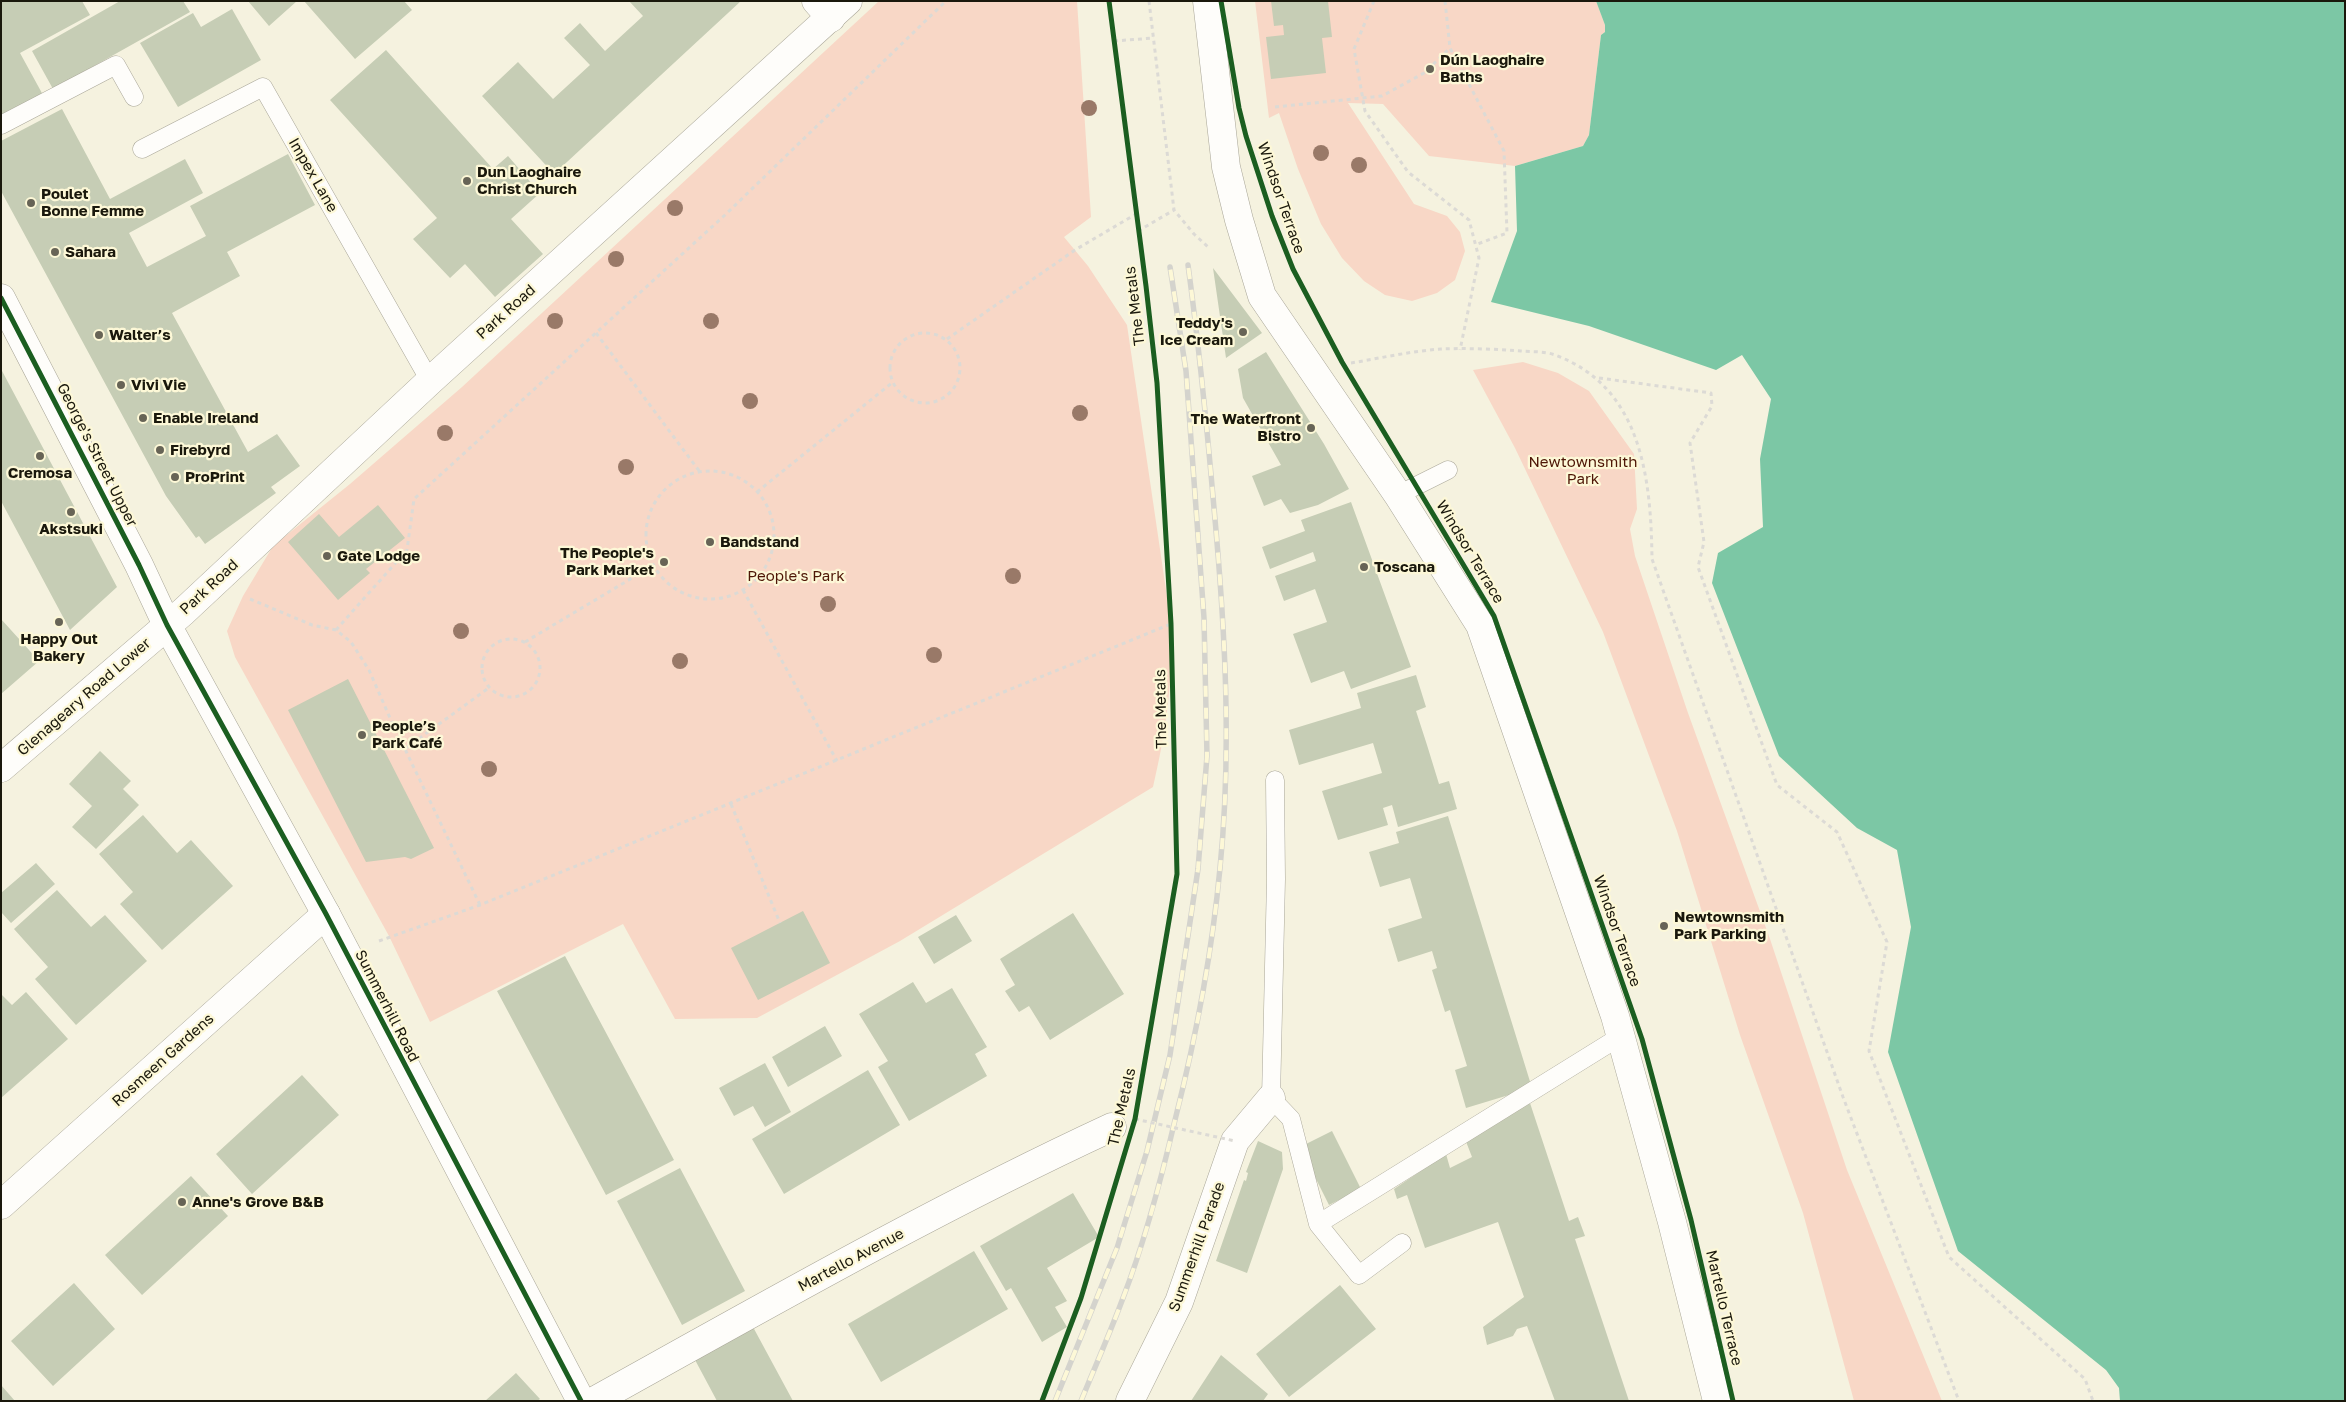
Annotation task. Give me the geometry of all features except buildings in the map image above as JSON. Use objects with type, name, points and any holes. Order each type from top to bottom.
[{"type":"main road","name":"Windsor Terrace","points":[[1207,1],[1226,167],[1239,220],[1262,296],[1398,495],[1480,625],[1621,1036],[1672,1222]]},
{"type":"main road","name":"Park Road","points":[[167,625],[832,7]]},
{"type":"main road","name":"George's Street Upper","points":[[1,298],[139,565],[167,625]]},
{"type":"main road","name":"Glenageary Road Lower","points":[[1,768],[167,625]]},
{"type":"main road","name":"Summerhill Road","points":[[167,625],[326,914],[581,1401]]},
{"type":"main road","name":"Rosmeen Gardens","points":[[1,1205],[326,914]]},
{"type":"main road","name":"Summerhill Parade","points":[[1130,1401],[1179,1302],[1235,1141],[1270,1098]]},
{"type":"main road","name":"Martello Avenue","points":[[594,1401],[827,1272],[1043,1158],[1126,1125]]},
{"type":"main road","name":"Martello Terrace","points":[[1672,1222],[1717,1401]]},
{"type":"lane","points":[[1,125],[116,65],[134,98]]},
{"type":"lane","name":"Impex Lane","points":[[142,149],[262,87],[430,381]]},
{"type":"lane","points":[[1398,495],[1448,470]]},
{"type":"lane","points":[[1275,780],[1276,879],[1270,1098],[1290,1120],[1318,1224],[1360,1275],[1402,1243]]},
{"type":"lane","points":[[1318,1224],[1621,1036]]},
{"type":"path","points":[[336,630],[407,550],[414,499],[724,215],[946,1]]},
{"type":"path","points":[[1150,1],[1174,210],[1194,234]]},
{"type":"path","points":[[1374,1],[1354,49],[1365,112],[1408,172],[1469,220],[1478,258],[1460,350]]},
{"type":"path","points":[[1445,1],[1450,48],[1504,151],[1507,233],[1475,245]]},
{"type":"path","points":[[1113,31],[1116,50]]},
{"type":"path","points":[[1114,41],[1154,38]]},
{"type":"path","points":[[1275,108],[1382,96],[1424,73],[1450,48]]},
{"type":"path","points":[[1135,204],[1140,240]]},
{"type":"path","points":[[1138,231],[1174,210]]},
{"type":"path","points":[[947,339],[1076,250],[1136,214]]},
{"type":"path","points":[[925,332],[947,339],[955,348],[961,370],[958,382],[946,396],[932,403],[920,403],[909,399],[899,392],[893,382],[890,371],[891,359],[895,348],[903,340],[914,334],[925,332]]},
{"type":"path","points":[[596,333],[700,472]]},
{"type":"path","points":[[1311,369],[1342,362],[1350,363],[1441,349],[1507,350],[1554,354],[1598,378],[1712,393],[1712,406],[1690,442],[1704,542],[1698,567],[1777,785],[1837,832],[1887,942],[1869,1050],[1949,1257],[2085,1379],[2093,1401]]},
{"type":"path","points":[[1598,378],[1626,414],[1642,456],[1651,509],[1652,559],[1843,1097],[1959,1401]]},
{"type":"path","points":[[757,492],[893,382]]},
{"type":"path","points":[[700,472],[721,472],[741,479],[757,492],[772,520],[774,536],[772,552],[766,568],[755,581],[743,590],[728,597],[711,600],[695,598],[678,592],[663,580],[652,566],[646,548],[646,527],[651,507],[663,490],[680,478],[700,472]]},
{"type":"path","points":[[525,642],[652,566]]},
{"type":"path","points":[[208,588],[243,596],[312,625],[336,630],[351,642],[370,670],[480,905]]},
{"type":"path","points":[[743,590],[837,761]]},
{"type":"path","points":[[1171,614],[1172,634]]},
{"type":"path","points":[[347,956],[390,936],[480,905],[656,832],[731,804],[1171,624]]},
{"type":"path","points":[[514,638],[525,642],[533,649],[539,659],[539,676],[534,685],[526,692],[515,696],[498,694],[490,687],[482,673],[482,662],[486,652],[493,644],[504,639],[514,638]]},
{"type":"path","points":[[406,748],[490,687]]},
{"type":"path","points":[[731,804],[780,923]]},
{"type":"path","points":[[1126,1125],[1235,1141]]},
{"type":"green space","name":"People's Park","points":[[879,1],[1077,1],[1091,217],[1064,237],[1088,266],[1127,325],[1171,624],[1171,666],[1168,706],[1153,787],[900,941],[757,1018],[675,1019],[623,924],[430,1022],[389,936],[235,657],[227,631],[243,596],[273,546],[350,484],[462,387]]},
{"type":"green space","name":"Dún Laoghaire Baths","points":[[1255,1],[1596,1],[1605,25],[1605,32],[1601,35],[1589,135],[1583,146],[1515,166],[1429,156],[1383,104],[1348,103],[1414,204],[1447,216],[1460,232],[1465,251],[1455,280],[1437,293],[1412,301],[1385,295],[1364,281],[1342,258],[1321,224],[1298,169],[1279,113],[1269,118]]},
{"type":"green space","name":"Newtownsmith Park","points":[[1523,362],[1558,373],[1589,391],[1634,454],[1637,509],[1630,529],[1635,556],[1688,713],[1770,939],[1847,1170],[1942,1401],[1854,1401],[1803,1213],[1740,1035],[1677,831],[1603,632],[1515,448],[1473,370]]},
{"type":"shaded area","points":[[1596,1],[2345,1],[2345,1401],[2120,1401],[2119,1388],[2106,1370],[1958,1251],[1888,1052],[1911,927],[1897,850],[1857,828],[1779,756],[1712,583],[1718,553],[1763,527],[1760,459],[1771,399],[1742,355],[1716,370],[1589,326],[1491,302],[1517,231],[1515,166],[1583,146],[1589,135],[1601,35],[1605,32],[1605,25]]},
{"type":"railway","points":[[1081,1401],[1131,1276],[1158,1188],[1183,1089],[1196,1026],[1213,932],[1220,868],[1226,778],[1224,643],[1209,447],[1188,265]]},
{"type":"railway","points":[[1055,1401],[1117,1248],[1147,1151],[1170,1055],[1198,869],[1207,756],[1204,618],[1186,371],[1170,267]]},
{"type":"cycle path","name":"The Metals","points":[[1042,1401],[1081,1298],[1135,1119],[1177,874],[1171,624],[1157,383],[1109,1]]},
{"type":"cycle path","points":[[1221,1],[1239,108],[1246,136],[1272,216],[1293,269],[1342,362],[1494,616],[1642,1039],[1691,1220],[1733,1401]]},
{"type":"cycle path","points":[[1,298],[139,565],[167,625],[326,914],[581,1401]]},
{"type":"place","name":"Dún Laoghaire Baths","points":[[1430,69]]},
{"type":"place","name":"Dun Laoghaire Christ Church","points":[[467,181]]},
{"type":"place","name":"Poulet Bonne Femme","points":[[31,203]]},
{"type":"place","name":"Sahara","points":[[55,252]]},
{"type":"place","name":"Teddy's Ice Cream","points":[[1243,332]]},
{"type":"place","name":"Walter’s","points":[[99,335]]},
{"type":"place","name":"Vivi Vie","points":[[121,385]]},
{"type":"place","name":"Enable Ireland","points":[[143,418]]},
{"type":"place","name":"The Waterfront Bistro","points":[[1311,428]]},
{"type":"place","name":"Firebyrd","points":[[160,450]]},
{"type":"place","name":"Cremosa","points":[[40,456]]},
{"type":"place","name":"ProPrint","points":[[175,477]]},
{"type":"place","name":"Akstsuki","points":[[71,512]]},
{"type":"place","name":"Bandstand","points":[[710,542]]},
{"type":"place","name":"Gate Lodge","points":[[327,556]]},
{"type":"place","name":"The People's Park Market","points":[[664,562]]},
{"type":"place","name":"Toscana","points":[[1364,567]]},
{"type":"place","name":"Happy Out Bakery","points":[[59,622]]},
{"type":"place","name":"People’s Park Café","points":[[362,735]]},
{"type":"place","name":"Newtownsmith Park Parking","points":[[1664,926]]},
{"type":"place","name":"Anne's Grove B&B","points":[[182,1202]]}]
